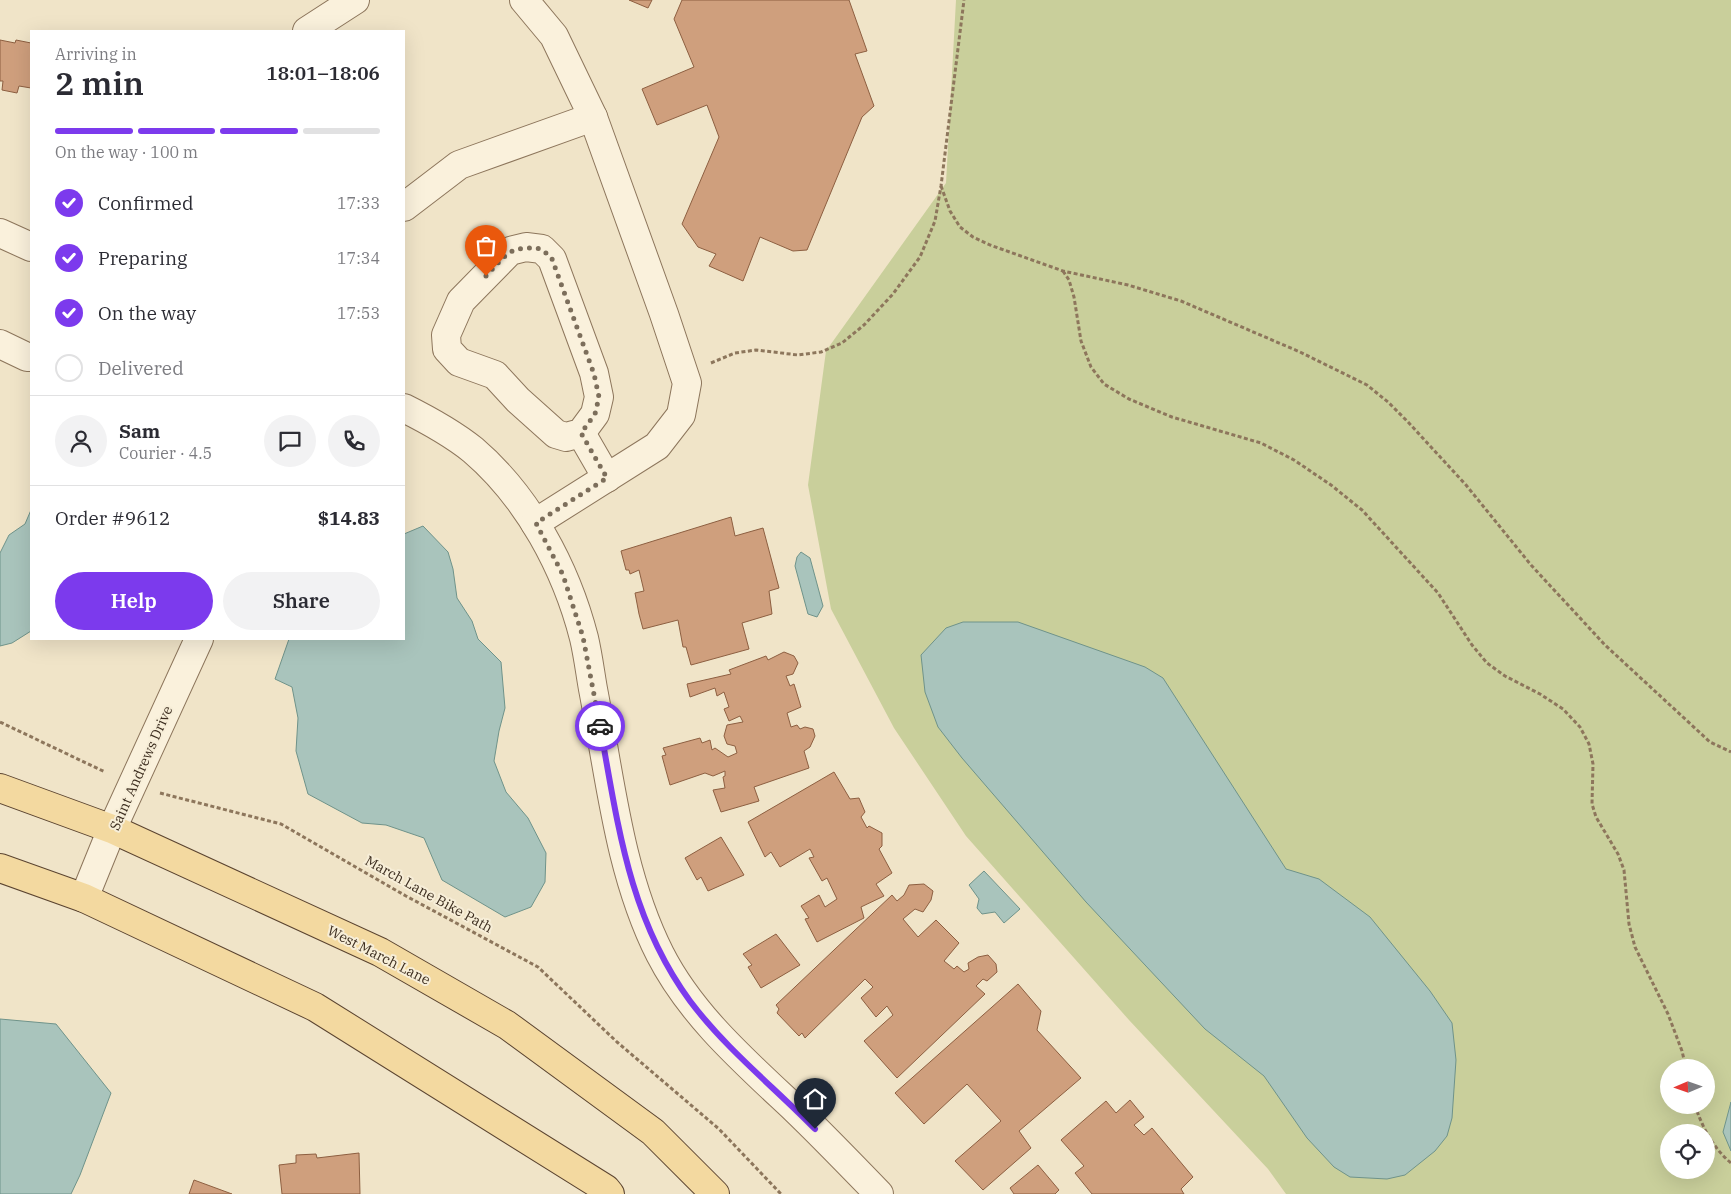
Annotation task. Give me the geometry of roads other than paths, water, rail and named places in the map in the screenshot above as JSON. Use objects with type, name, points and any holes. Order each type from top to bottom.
[{"type":"main road","name":"West March Lane","points":[[0,788],[112,829],[380,952],[507,1025],[653,1132],[715,1194]]},
{"type":"main road","points":[[0,868],[84,898],[315,1007],[610,1194]]},
{"type":"street","points":[[309,30],[355,0]]},
{"type":"street","points":[[524,0],[554,36],[593,117],[687,383],[681,415],[657,446],[536,523]]},
{"type":"street","points":[[405,206],[459,165],[593,117]]},
{"type":"street","points":[[0,233],[30,247]]},
{"type":"street","points":[[526,247],[542,249],[552,259],[594,374],[599,397],[595,414],[581,433],[566,437],[556,434],[518,400],[495,375],[460,362],[447,349],[446,335],[461,301],[510,251],[526,247]]},
{"type":"street","points":[[0,344],[30,358]]},
{"type":"street","points":[[405,408],[434,423],[473,450],[503,479],[536,523],[563,575],[583,637],[623,850],[640,910],[661,955],[690,1001],[727,1044],[879,1194]]},
{"type":"street","points":[[581,433],[607,478]]},
{"type":"street","name":"Saint Andrews Drive","points":[[84,898],[112,829],[199,640]]},
{"type":"water","points":[[30,512],[30,632],[12,643],[0,646],[0,553],[9,535],[25,524]]},
{"type":"water","points":[[423,526],[448,552],[453,569],[457,598],[472,621],[478,639],[501,662],[505,708],[494,761],[506,792],[528,818],[546,853],[545,882],[531,907],[505,917],[442,880],[424,838],[386,825],[362,823],[308,794],[296,751],[298,718],[292,687],[275,679],[289,640],[405,640],[405,534]]},
{"type":"water","points":[[801,552],[810,558],[823,606],[817,617],[808,614],[795,566],[797,557]]},
{"type":"water","points":[[963,622],[1018,622],[1145,667],[1163,678],[1286,869],[1319,879],[1370,917],[1430,991],[1452,1023],[1456,1060],[1452,1118],[1447,1136],[1435,1151],[1405,1175],[1387,1179],[1350,1177],[1334,1167],[1307,1138],[1264,1076],[1205,1029],[1086,902],[962,758],[938,727],[925,692],[921,655],[946,628]]},
{"type":"water","points":[[984,871],[1020,909],[1004,923],[995,912],[982,914],[977,908],[979,899],[969,885]]},
{"type":"water","points":[[0,1019],[56,1024],[111,1093],[71,1194],[0,1194]]},
{"type":"water","points":[[1731,1102],[1731,1151],[1723,1132]]}]
